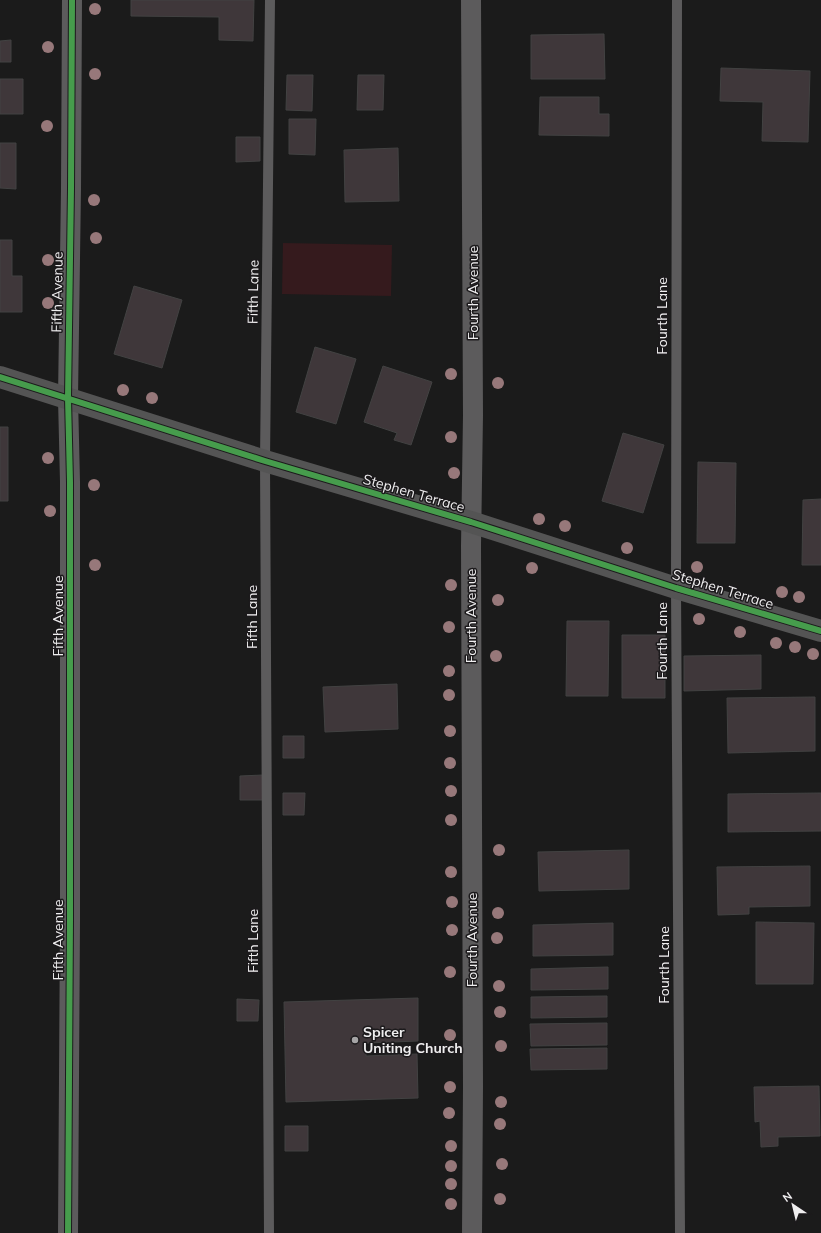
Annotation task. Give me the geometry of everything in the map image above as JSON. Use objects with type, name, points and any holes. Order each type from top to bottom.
[{"type":"main road","name":"Stephen Terrace","points":[[0,377],[265,461],[471,522],[676,588],[821,631]]},
{"type":"street","name":"Fifth Avenue","points":[[68,1233],[70,482],[68,398],[72,189],[72,0]]},
{"type":"street","name":"Fourth Avenue","points":[[471,0],[473,415],[471,522],[473,1086],[472,1233]]},
{"type":"lane","name":"Fifth Lane","points":[[269,1233],[265,461],[270,0]]},
{"type":"lane","name":"Fourth Lane","points":[[677,0],[676,588],[680,1233]]},
{"type":"shaded area","points":[[283,243],[392,245],[391,296],[282,294]]},
{"type":"building","points":[[131,0],[254,0],[253,41],[219,40],[219,17],[131,16]]},
{"type":"building","points":[[604,34],[605,79],[531,79],[531,35]]},
{"type":"building","points":[[11,40],[11,62],[0,62],[0,41]]},
{"type":"building","points":[[721,68],[810,71],[808,142],[762,141],[763,102],[720,101]]},
{"type":"building","points":[[287,75],[313,75],[312,111],[286,110]]},
{"type":"building","points":[[358,75],[384,75],[383,110],[357,110]]},
{"type":"building","points":[[0,79],[23,79],[23,114],[0,114]]},
{"type":"building","points":[[540,97],[599,97],[599,114],[609,114],[609,136],[539,135]]},
{"type":"building","points":[[289,119],[316,119],[315,155],[289,154]]},
{"type":"building","points":[[236,137],[260,137],[260,161],[236,162]]},
{"type":"building","points":[[0,143],[16,143],[16,189],[0,188]]},
{"type":"building","points":[[398,148],[399,201],[345,202],[344,150]]},
{"type":"building","points":[[0,240],[12,240],[12,276],[22,276],[22,312],[0,312]]},
{"type":"building","points":[[134,286],[182,300],[162,368],[114,354]]},
{"type":"building","points":[[315,347],[356,359],[336,424],[296,412]]},
{"type":"building","points":[[383,366],[432,382],[411,445],[394,440],[397,433],[364,422]]},
{"type":"building","points":[[0,427],[8,427],[8,501],[0,501]]},
{"type":"building","points":[[623,433],[664,445],[643,513],[602,501]]},
{"type":"building","points":[[698,462],[736,463],[735,543],[697,543]]},
{"type":"building","points":[[821,499],[821,565],[802,565],[803,500]]},
{"type":"building","points":[[567,621],[609,621],[608,696],[566,696]]},
{"type":"building","points":[[622,635],[665,635],[665,698],[622,698]]},
{"type":"building","points":[[761,655],[761,689],[684,691],[684,656]]},
{"type":"building","points":[[397,684],[398,729],[325,732],[323,687]]},
{"type":"building","points":[[815,697],[815,751],[728,753],[727,698]]},
{"type":"building","points":[[283,736],[304,736],[304,758],[283,758]]},
{"type":"building","points":[[263,775],[263,800],[240,800],[240,776]]},
{"type":"building","points":[[283,793],[305,793],[304,815],[283,815]]},
{"type":"building","points":[[821,793],[821,831],[728,832],[728,794]]},
{"type":"building","points":[[629,850],[629,889],[539,891],[538,852]]},
{"type":"building","points":[[810,866],[810,906],[749,907],[749,914],[718,915],[717,867]]},
{"type":"building","points":[[756,922],[814,923],[813,984],[756,984]]},
{"type":"building","points":[[613,923],[613,955],[533,956],[533,925]]},
{"type":"building","points":[[608,967],[608,989],[531,990],[531,969]]},
{"type":"building","points":[[607,996],[607,1017],[531,1018],[531,997]]},
{"type":"building","points":[[418,998],[418,1041],[366,1043],[366,1056],[417,1054],[418,1098],[286,1102],[284,1002]]},
{"type":"building","points":[[237,999],[259,1000],[258,1021],[237,1021]]},
{"type":"building","points":[[607,1023],[607,1045],[531,1046],[530,1024]]},
{"type":"building","points":[[607,1048],[607,1069],[531,1070],[530,1049]]},
{"type":"building","points":[[819,1086],[820,1136],[778,1137],[778,1146],[761,1147],[760,1121],[755,1122],[754,1087]]},
{"type":"building","points":[[285,1126],[308,1126],[308,1151],[285,1151]]},
{"type":"cycle path","points":[[68,1233],[70,921],[70,482],[68,398],[72,0]]},
{"type":"cycle path","points":[[0,377],[265,461],[471,522],[676,588],[821,631]]},
{"type":"place","name":"Spicer Uniting Church","points":[[355,1040]]}]
